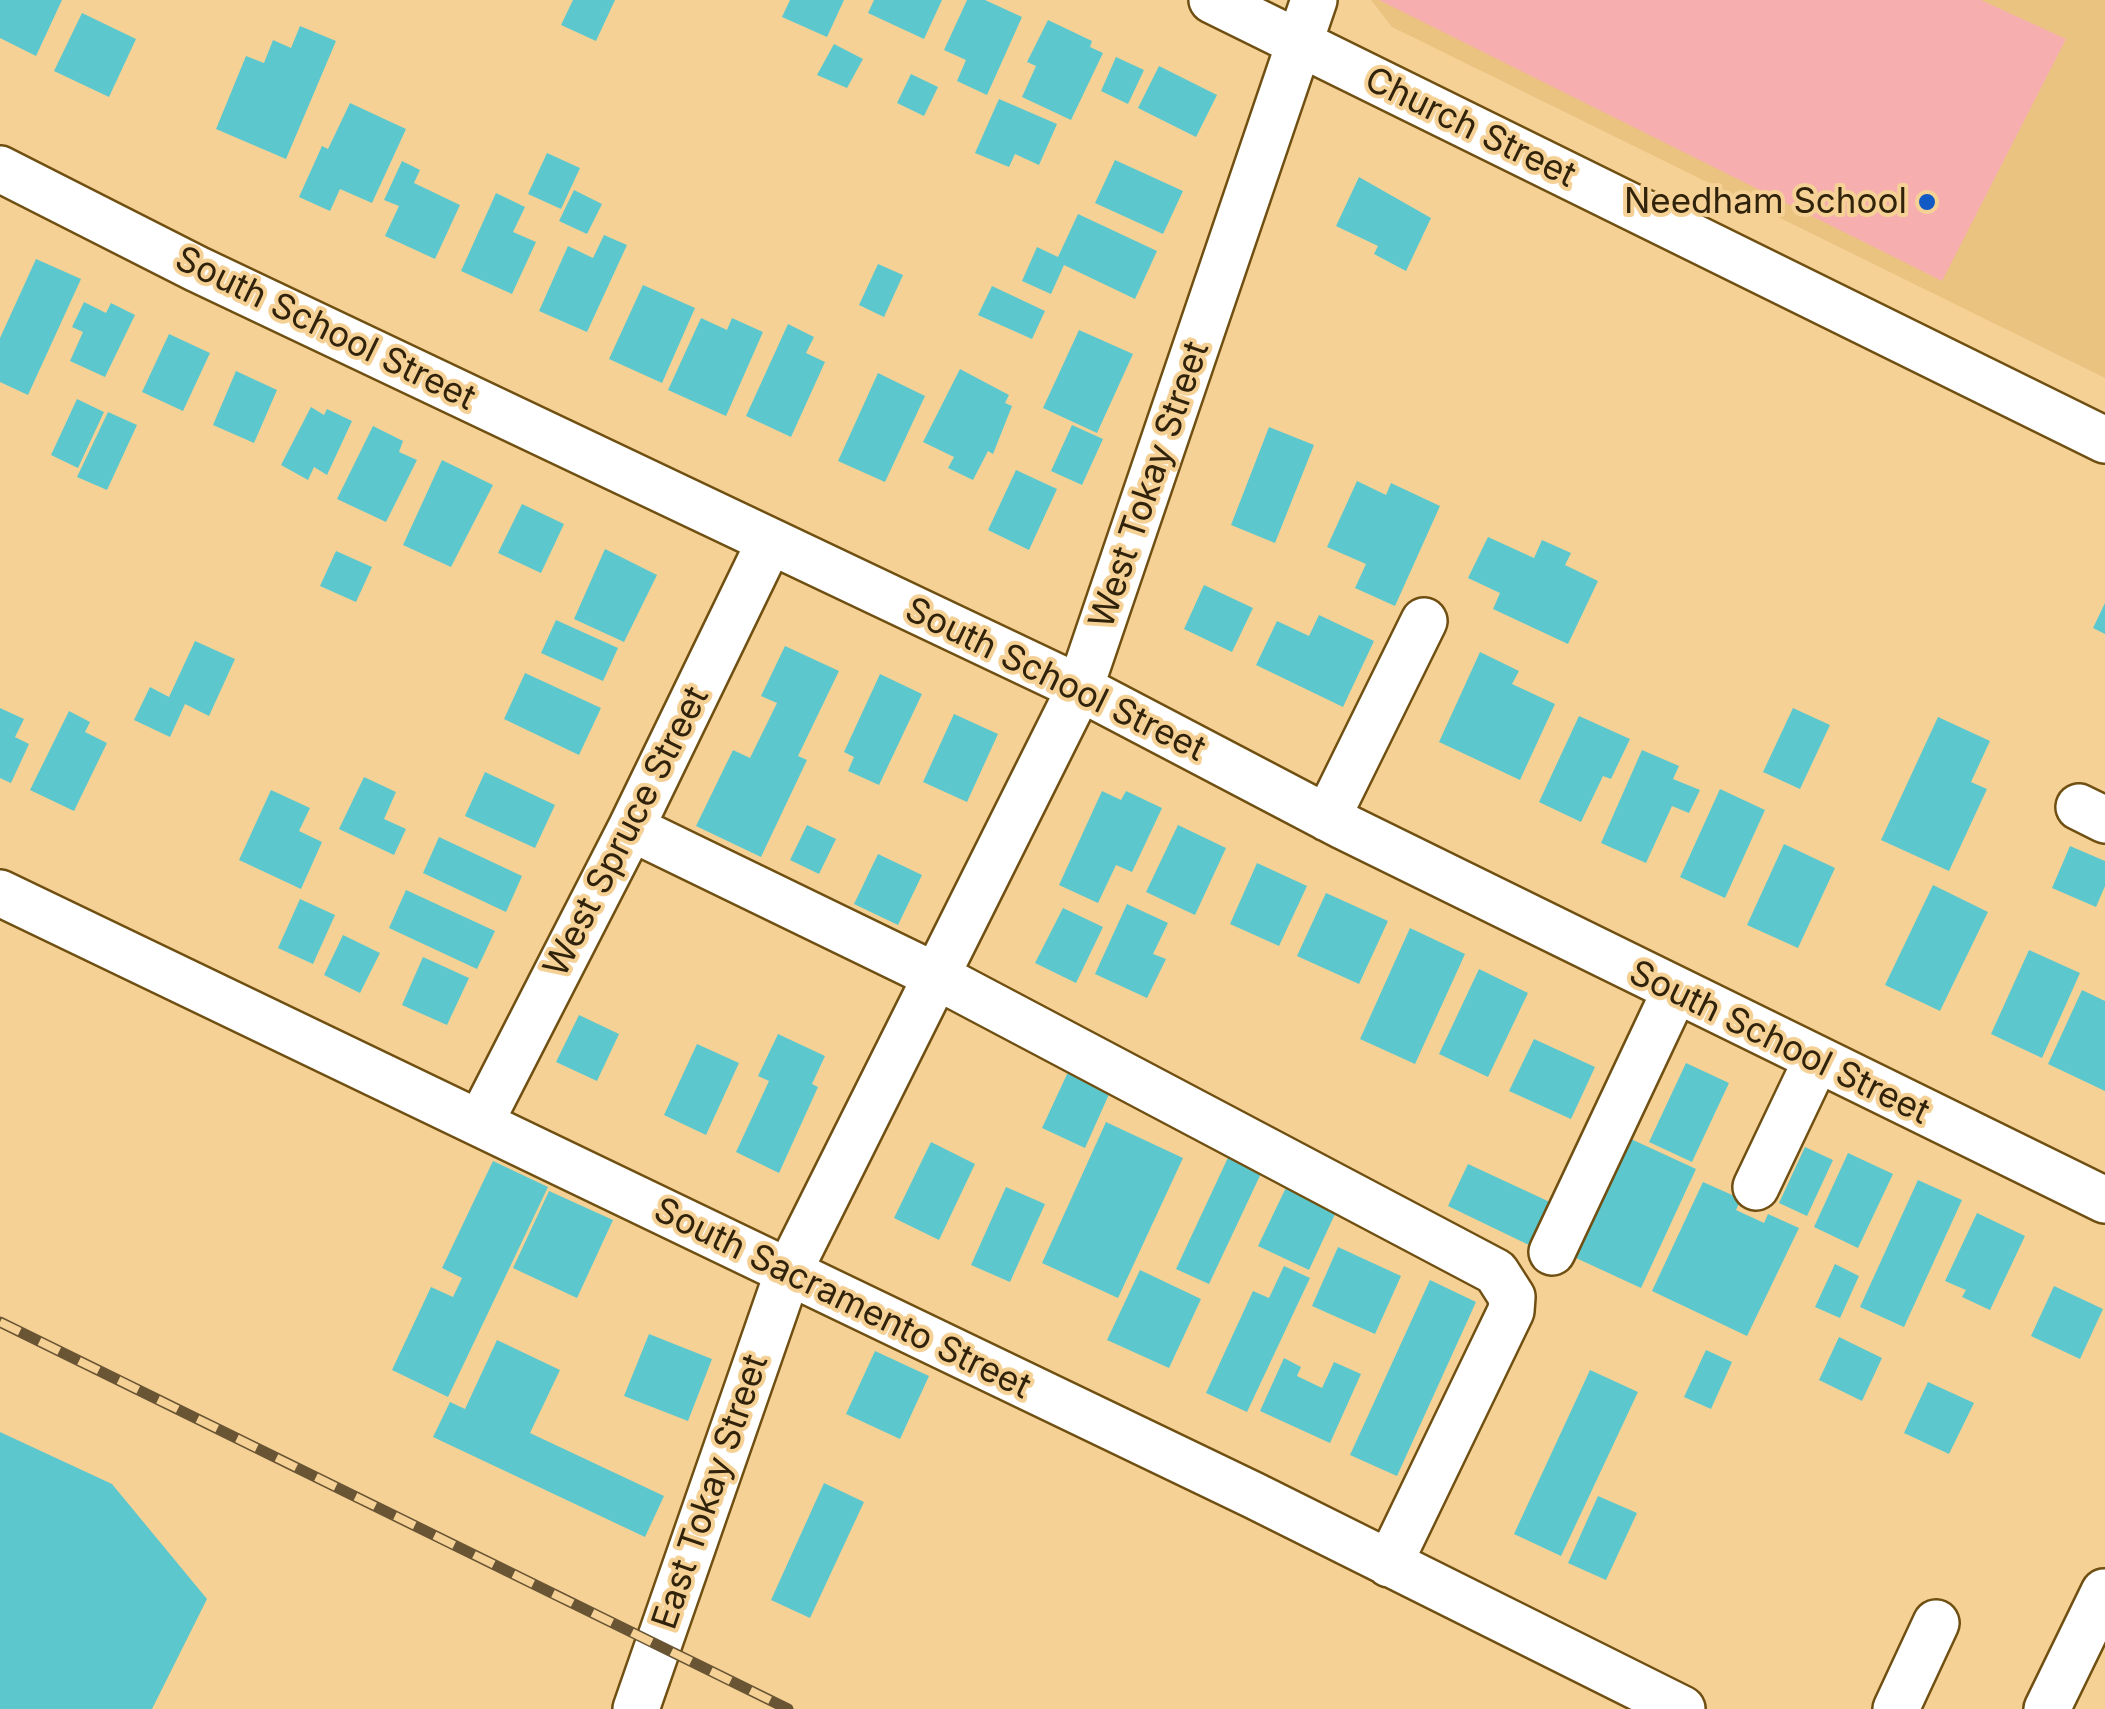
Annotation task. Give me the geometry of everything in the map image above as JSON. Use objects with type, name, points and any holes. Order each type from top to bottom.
[{"type":"street","name":"Church Street","points":[[1212,0],[2105,440]]},
{"type":"street","name":"West Tokay Street","points":[[787,1275],[1080,688],[1314,0]]},
{"type":"street","name":"South School Street","points":[[0,169],[197,269],[1080,688],[1327,818],[2105,1200]]},
{"type":"street","name":"West Spruce Street","points":[[481,1121],[631,828],[770,541]]},
{"type":"street","points":[[1327,818],[1424,621]]},
{"type":"street","points":[[631,828],[938,976],[1496,1272],[1507,1284],[1511,1311],[1389,1564]]},
{"type":"street","name":"South Sacramento Street","points":[[0,894],[481,1121],[787,1275],[1682,1709]]},
{"type":"street","points":[[1552,1252],[1675,991]]},
{"type":"street","points":[[1756,1187],[1816,1061]]},
{"type":"street","name":"East Tokay Street","points":[[636,1709],[787,1275]]},
{"type":"street","points":[[2047,1709],[2104,1592]]},
{"type":"street","points":[[1896,1709],[1936,1623]]},
{"type":"shaded area","name":"Needham School","points":[[1371,0],[2105,0],[2105,378],[1392,27]]},
{"type":"shaded area","name":"Needham School","points":[[1379,0],[1981,0],[2066,39],[1942,281]]},
{"type":"building","points":[[0,0],[62,0],[36,56],[0,38]]},
{"type":"building","points":[[573,0],[615,0],[596,41],[561,25]]},
{"type":"building","points":[[790,0],[844,0],[827,37],[782,17]]},
{"type":"building","points":[[874,0],[942,0],[924,39],[868,13]]},
{"type":"building","points":[[967,0],[985,0],[1022,17],[987,95],[957,81],[966,60],[944,50]]},
{"type":"building","points":[[82,13],[136,39],[109,97],[54,71]]},
{"type":"building","points":[[1048,20],[1092,41],[1090,47],[1103,53],[1071,120],[1022,97],[1036,66],[1027,62]]},
{"type":"building","points":[[300,26],[336,41],[286,159],[216,129],[246,56],[264,63],[273,40],[291,48]]},
{"type":"building","points":[[834,44],[863,59],[847,88],[817,75]]},
{"type":"building","points":[[1116,57],[1144,70],[1128,104],[1101,91]]},
{"type":"building","points":[[1159,66],[1217,95],[1196,137],[1138,108]]},
{"type":"building","points":[[911,74],[938,87],[924,116],[897,103]]},
{"type":"building","points":[[999,99],[1057,124],[1039,165],[1015,154],[1009,167],[975,153]]},
{"type":"building","points":[[350,103],[406,129],[372,203],[340,189],[330,211],[299,197],[322,146],[328,149]]},
{"type":"building","points":[[547,153],[580,168],[561,209],[528,194]]},
{"type":"building","points":[[1115,160],[1183,191],[1163,234],[1095,203]]},
{"type":"building","points":[[402,161],[420,170],[414,183],[460,205],[435,259],[385,236],[399,206],[384,200]]},
{"type":"building","points":[[1359,177],[1431,218],[1406,271],[1374,254],[1378,246],[1336,226]]},
{"type":"building","points":[[574,190],[602,204],[587,234],[559,221]]},
{"type":"building","points":[[496,193],[525,207],[513,232],[536,242],[512,294],[461,271]]},
{"type":"building","points":[[1078,214],[1157,251],[1135,299],[1064,265],[1051,294],[1022,281],[1037,247],[1058,257]]},
{"type":"building","points":[[604,235],[627,245],[587,332],[539,311],[568,246],[593,258]]},
{"type":"building","points":[[36,259],[81,279],[28,395],[0,382],[0,338]]},
{"type":"building","points":[[878,264],[903,275],[884,317],[859,305]]},
{"type":"building","points":[[643,285],[695,308],[662,383],[609,359]]},
{"type":"building","points":[[992,286],[1045,311],[1032,339],[978,315]]},
{"type":"building","points":[[84,302],[106,313],[111,303],[135,315],[105,377],[70,361],[83,332],[72,327]]},
{"type":"building","points":[[701,318],[727,330],[732,318],[763,332],[726,416],[668,390]]},
{"type":"building","points":[[788,324],[814,337],[806,353],[825,362],[791,437],[746,416]]},
{"type":"building","points":[[1079,330],[1133,354],[1097,433],[1043,408]]},
{"type":"building","points":[[169,334],[210,353],[183,411],[142,392]]},
{"type":"building","points":[[960,369],[1009,395],[1005,403],[1012,406],[993,454],[988,451],[973,480],[948,468],[954,457],[923,442]]},
{"type":"building","points":[[236,371],[277,390],[254,443],[213,425]]},
{"type":"building","points":[[878,373],[925,396],[885,482],[838,461]]},
{"type":"building","points":[[77,399],[104,412],[78,468],[51,455]]},
{"type":"building","points":[[311,407],[324,415],[327,409],[352,421],[327,475],[314,467],[308,480],[281,465]]},
{"type":"building","points":[[108,412],[137,425],[107,490],[77,477]]},
{"type":"building","points":[[1072,425],[1103,439],[1082,485],[1051,471]]},
{"type":"building","points":[[373,426],[403,441],[399,452],[417,460],[386,522],[337,499]]},
{"type":"building","points":[[1269,427],[1314,445],[1275,543],[1231,525]]},
{"type":"building","points":[[442,460],[493,485],[451,567],[403,545]]},
{"type":"building","points":[[1016,470],[1057,489],[1029,550],[988,530]]},
{"type":"building","points":[[1357,481],[1386,495],[1391,483],[1440,506],[1395,606],[1355,588],[1366,564],[1327,547]]},
{"type":"building","points":[[522,504],[564,524],[541,573],[498,553]]},
{"type":"building","points":[[1488,537],[1534,558],[1542,540],[1571,553],[1565,565],[1598,581],[1568,644],[1493,609],[1500,593],[1468,578]]},
{"type":"building","points":[[605,549],[657,575],[624,642],[574,619]]},
{"type":"building","points":[[336,551],[372,567],[356,602],[320,586]]},
{"type":"building","points":[[1204,585],[1253,608],[1232,652],[1184,629]]},
{"type":"building","points":[[2105,603],[2105,634],[2093,628]]},
{"type":"building","points":[[1319,615],[1374,641],[1343,707],[1256,665],[1277,621],[1309,636]]},
{"type":"building","points":[[556,620],[618,648],[603,681],[541,653]]},
{"type":"building","points":[[195,641],[235,659],[209,716],[185,704],[170,737],[134,720],[150,687],[169,697]]},
{"type":"building","points":[[785,646],[839,671],[798,756],[807,760],[761,857],[696,826],[733,750],[750,758],[777,703],[761,696]]},
{"type":"building","points":[[1480,652],[1519,671],[1512,684],[1555,704],[1520,780],[1439,742]]},
{"type":"building","points":[[525,673],[601,708],[579,755],[504,719]]},
{"type":"building","points":[[880,674],[922,694],[879,785],[848,771],[854,757],[844,752]]},
{"type":"building","points":[[0,708],[24,719],[15,737],[29,744],[11,783],[0,778]]},
{"type":"building","points":[[1793,708],[1830,725],[1800,789],[1763,772]]},
{"type":"building","points":[[69,711],[90,722],[85,732],[107,743],[74,811],[30,790]]},
{"type":"building","points":[[954,714],[998,734],[967,802],[923,782]]},
{"type":"building","points":[[1579,716],[1630,739],[1611,779],[1603,776],[1581,822],[1539,802]]},
{"type":"building","points":[[1938,717],[1990,741],[1971,782],[1987,789],[1949,871],[1881,840]]},
{"type":"building","points":[[1642,750],[1679,766],[1673,779],[1700,790],[1689,813],[1672,806],[1646,863],[1601,843]]},
{"type":"building","points":[[485,772],[555,805],[535,848],[465,816]]},
{"type":"building","points":[[364,777],[396,792],[384,819],[406,829],[394,855],[339,829]]},
{"type":"building","points":[[1720,789],[1765,810],[1725,898],[1680,877]]},
{"type":"building","points":[[271,790],[310,808],[299,831],[322,842],[301,889],[239,860]]},
{"type":"building","points":[[1102,791],[1121,800],[1126,791],[1162,808],[1132,872],[1116,865],[1098,903],[1059,885]]},
{"type":"building","points":[[807,825],[836,839],[819,874],[790,860]]},
{"type":"building","points":[[1178,825],[1226,848],[1195,915],[1146,892]]},
{"type":"building","points":[[439,837],[522,876],[506,912],[423,873]]},
{"type":"building","points":[[1784,844],[1835,868],[1798,948],[1747,925]]},
{"type":"building","points":[[2070,846],[2105,861],[2105,886],[2096,907],[2052,888]]},
{"type":"building","points":[[878,854],[922,875],[898,925],[854,904]]},
{"type":"building","points":[[1257,863],[1307,886],[1279,946],[1230,924]]},
{"type":"building","points":[[1933,885],[1988,912],[1940,1011],[1885,985]]},
{"type":"building","points":[[406,890],[495,931],[477,969],[389,928]]},
{"type":"building","points":[[1326,893],[1388,921],[1359,984],[1297,956]]},
{"type":"building","points":[[300,899],[335,915],[313,964],[278,948]]},
{"type":"building","points":[[1127,904],[1168,923],[1153,954],[1166,959],[1147,998],[1095,974]]},
{"type":"building","points":[[1063,908],[1103,927],[1076,983],[1035,963]]},
{"type":"building","points":[[1410,928],[1465,954],[1415,1064],[1360,1039]]},
{"type":"building","points":[[343,935],[380,953],[360,993],[324,975]]},
{"type":"building","points":[[2029,950],[2080,973],[2042,1058],[1991,1034]]},
{"type":"building","points":[[423,957],[469,978],[447,1025],[402,1005]]},
{"type":"building","points":[[1479,969],[1528,993],[1488,1077],[1439,1054]]},
{"type":"building","points":[[2082,990],[2105,1001],[2105,1091],[2048,1064]]},
{"type":"building","points":[[579,1015],[619,1034],[597,1081],[556,1062]]},
{"type":"building","points":[[778,1034],[825,1056],[812,1084],[818,1087],[779,1173],[736,1152],[769,1081],[758,1076]]},
{"type":"building","points":[[1534,1039],[1595,1067],[1571,1119],[1509,1091]]},
{"type":"building","points":[[697,1044],[739,1063],[706,1135],[664,1115]]},
{"type":"building","points":[[1686,1063],[1729,1083],[1692,1162],[1649,1142]]},
{"type":"building","points":[[1068,1072],[1110,1092],[1085,1148],[1042,1128]]},
{"type":"building","points":[[1106,1122],[1183,1158],[1118,1298],[1042,1263]]},
{"type":"building","points":[[1631,1139],[1696,1169],[1641,1288],[1576,1258]]},
{"type":"building","points":[[931,1142],[975,1164],[939,1240],[894,1218]]},
{"type":"building","points":[[1805,1147],[1833,1160],[1807,1216],[1779,1203]]},
{"type":"building","points":[[1232,1149],[1265,1165],[1209,1284],[1176,1269]]},
{"type":"building","points":[[1848,1153],[1893,1174],[1858,1248],[1814,1227]]},
{"type":"building","points":[[493,1161],[548,1187],[448,1397],[392,1370],[431,1287],[453,1297],[462,1278],[442,1268]]},
{"type":"building","points":[[1468,1164],[1552,1203],[1531,1246],[1448,1206]]},
{"type":"building","points":[[1292,1175],[1342,1199],[1309,1270],[1258,1246]]},
{"type":"building","points":[[1918,1180],[1962,1200],[1904,1327],[1860,1307]]},
{"type":"building","points":[[1703,1182],[1741,1199],[1736,1210],[1764,1223],[1768,1214],[1799,1228],[1747,1336],[1652,1291]]},
{"type":"building","points":[[1006,1187],[1045,1204],[1010,1282],[971,1265]]},
{"type":"building","points":[[549,1191],[613,1220],[577,1298],[513,1268]]},
{"type":"building","points":[[1977,1213],[2025,1236],[1990,1310],[1962,1297],[1966,1290],[1945,1281]]},
{"type":"building","points":[[1338,1247],[1401,1276],[1375,1334],[1312,1306]]},
{"type":"building","points":[[1835,1264],[1859,1276],[1840,1318],[1815,1307]]},
{"type":"building","points":[[1284,1266],[1310,1278],[1247,1412],[1206,1393],[1253,1291],[1269,1298]]},
{"type":"building","points":[[1140,1270],[1201,1299],[1169,1368],[1107,1340]]},
{"type":"building","points":[[1430,1280],[1476,1302],[1397,1476],[1350,1455]]},
{"type":"building","points":[[2054,1286],[2103,1309],[2080,1359],[2031,1336]]},
{"type":"building","points":[[649,1334],[712,1359],[688,1421],[624,1396]]},
{"type":"building","points":[[1839,1337],[1882,1358],[1862,1401],[1819,1380]]},
{"type":"building","points":[[497,1340],[560,1370],[530,1433],[664,1496],[645,1537],[433,1437],[450,1402],[465,1409]]},
{"type":"building","points":[[1706,1350],[1732,1362],[1711,1409],[1684,1397]]},
{"type":"building","points":[[875,1351],[929,1376],[900,1439],[846,1414]]},
{"type":"building","points":[[1284,1358],[1301,1367],[1297,1376],[1322,1388],[1334,1362],[1361,1374],[1330,1443],[1260,1411]]},
{"type":"building","points":[[1590,1370],[1638,1392],[1561,1556],[1514,1534]]},
{"type":"building","points":[[1928,1382],[1974,1403],[1949,1454],[1904,1433]]},
{"type":"building","points":[[0,1432],[112,1484],[207,1599],[152,1709],[0,1709]]},
{"type":"building","points":[[824,1483],[864,1502],[810,1618],[771,1600]]},
{"type":"building","points":[[1598,1496],[1637,1513],[1606,1580],[1568,1563]]},
{"type":"railway","points":[[0,1322],[788,1709]]},
{"type":"place","name":"Needham School","points":[[1927,202]]}]
